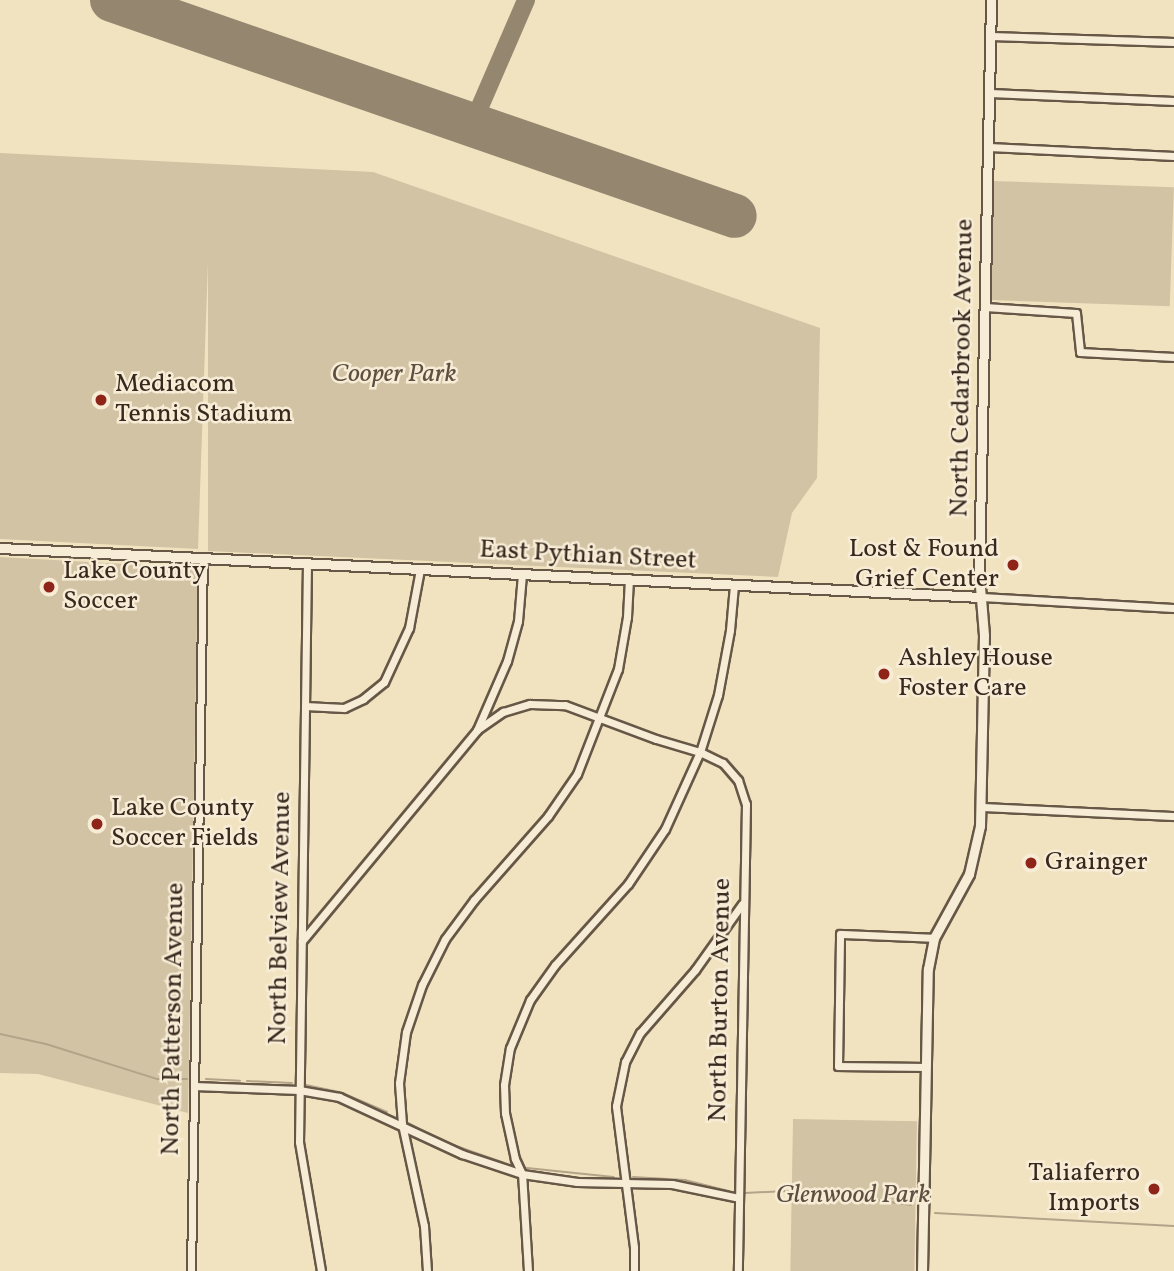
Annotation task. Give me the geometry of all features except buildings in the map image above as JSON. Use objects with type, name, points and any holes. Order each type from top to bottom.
[{"type":"street","name":"North Cedarbrook Avenue","points":[[922,1271],[926,983],[934,938],[973,862],[981,807],[984,635],[981,597],[991,0]]},
{"type":"street","points":[[990,36],[1174,42]]},
{"type":"street","points":[[990,93],[1174,100]]},
{"type":"street","points":[[989,147],[1174,156]]},
{"type":"street","points":[[985,307],[1076,313],[1080,352],[1174,357]]},
{"type":"street","name":"East Pythian Street","points":[[0,548],[629,578],[1174,608]]},
{"type":"street","name":"North Patterson Avenue","points":[[191,1271],[203,558]]},
{"type":"street","name":"North Belview Avenue","points":[[307,563],[300,1160],[315,1227],[321,1271]]},
{"type":"street","points":[[305,706],[344,708],[363,699],[384,682],[409,628],[420,569]]},
{"type":"street","points":[[302,942],[477,730],[507,662],[518,621],[522,574]]},
{"type":"street","points":[[427,1271],[424,1226],[402,1124],[399,1083],[406,1032],[422,985],[445,939],[474,900],[548,816],[577,774],[618,669],[627,617],[629,578]]},
{"type":"street","points":[[528,1271],[522,1174],[515,1159],[505,1113],[503,1085],[510,1048],[530,1000],[555,965],[628,884],[664,829],[700,751],[718,695],[730,630],[734,585]]},
{"type":"street","name":"North Burton Avenue","points":[[503,712],[530,704],[565,705],[656,739],[700,751],[723,763],[738,780],[746,804],[738,1271]]},
{"type":"street","points":[[489,706],[503,712]]},
{"type":"street","points":[[477,730],[503,712]]},
{"type":"street","points":[[981,807],[1174,816]]},
{"type":"street","points":[[634,1271],[616,1105],[625,1062],[640,1033],[695,970],[743,903]]},
{"type":"street","points":[[728,925],[743,929]]},
{"type":"street","points":[[925,1067],[838,1066],[840,934],[934,938]]},
{"type":"street","points":[[194,1086],[299,1090],[339,1097],[462,1154],[522,1174],[578,1182],[672,1184],[739,1198]]},
{"type":"green space","name":"Cooper Park","points":[[0,153],[373,172],[820,328],[817,478],[792,513],[778,577],[208,551],[208,262],[198,549],[0,539]]},
{"type":"green space","points":[[993,181],[1174,187],[1170,306],[989,300]]},
{"type":"green space","name":"Lake County Soccer Fields","points":[[0,557],[198,568],[188,1113],[38,1074],[0,1073]]},
{"type":"green space","name":"Glenwood Park","points":[[793,1119],[917,1121],[914,1271],[790,1271]]},
{"type":"waterway","points":[[0,1034],[46,1044],[157,1079],[187,1079]]},
{"type":"waterway","points":[[206,1079],[240,1081]]},
{"type":"waterway","points":[[247,1081],[292,1083]]},
{"type":"waterway","points":[[306,1085],[340,1092],[387,1112]]},
{"type":"waterway","points":[[408,1123],[442,1141],[502,1162]]},
{"type":"waterway","points":[[527,1168],[614,1177]]},
{"type":"waterway","points":[[633,1177],[685,1180],[729,1191]]},
{"type":"waterway","points":[[745,1193],[806,1190],[911,1205]]},
{"type":"waterway","points":[[935,1213],[1174,1226]]},
{"type":"taxiway","points":[[472,125],[526,0]]},
{"type":"runway","points":[[112,0],[735,216]]},
{"type":"place","name":"Mediacom Tennis Stadium","points":[[101,400]]},
{"type":"place","name":"Lost & Found Grief Center","points":[[1013,565]]},
{"type":"place","name":"Lake County Soccer","points":[[49,587]]},
{"type":"place","name":"Ashley House Foster Care","points":[[884,674]]},
{"type":"place","name":"Lake County Soccer Fields","points":[[97,824]]},
{"type":"place","name":"Grainger","points":[[1031,863]]},
{"type":"place","name":"Taliaferro Imports","points":[[1154,1189]]}]
